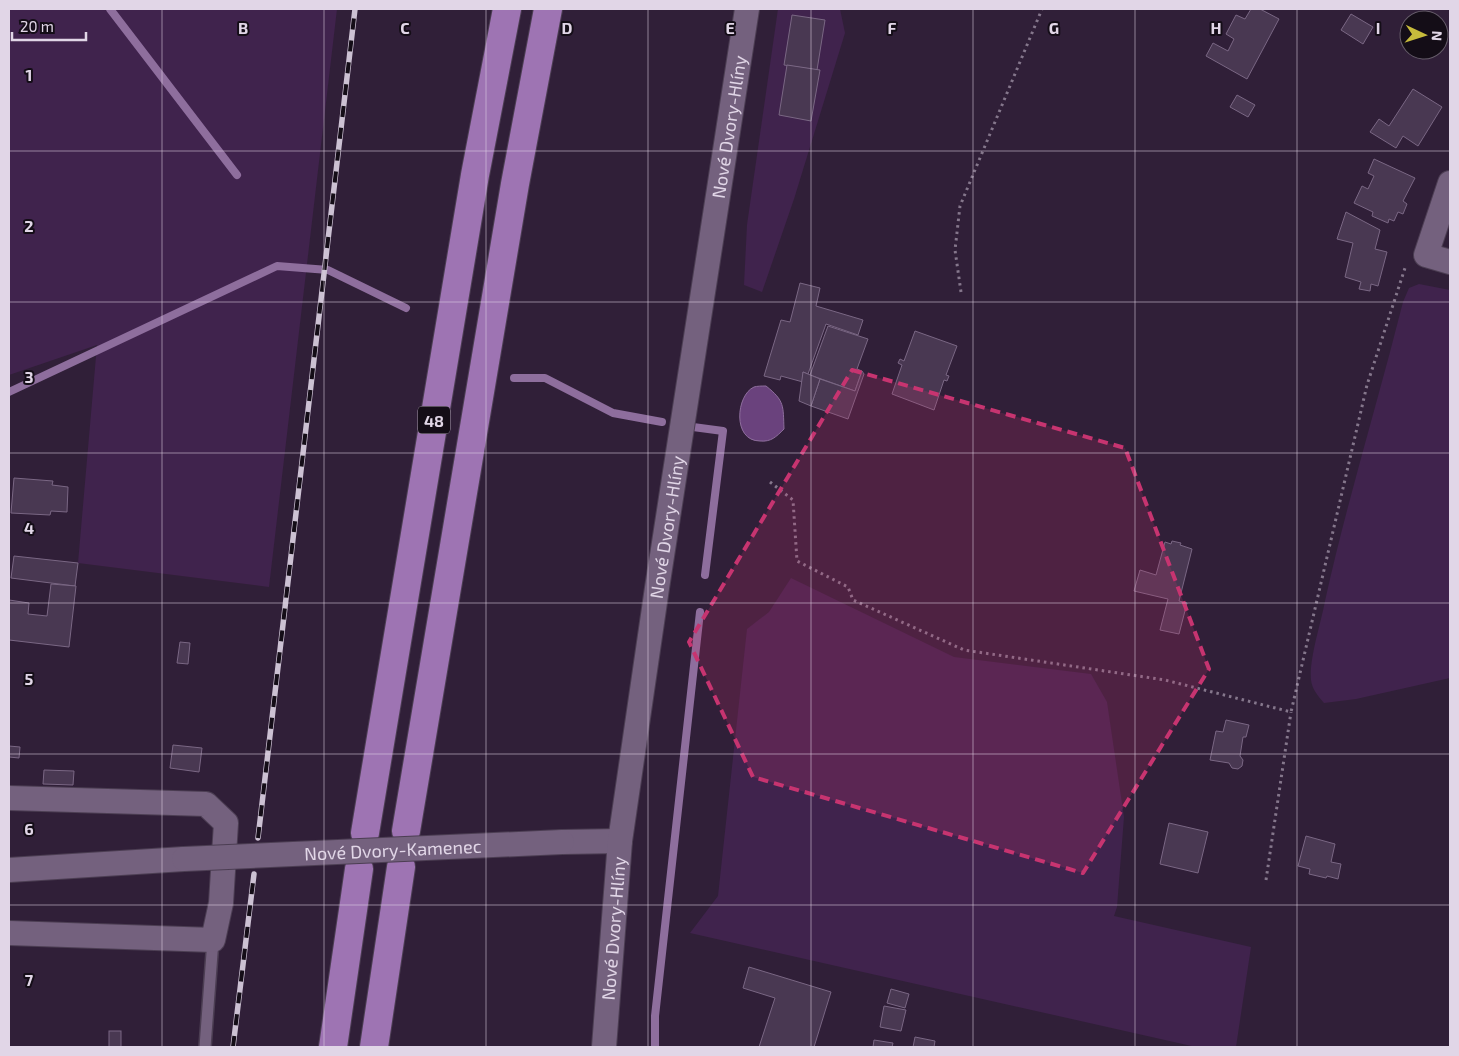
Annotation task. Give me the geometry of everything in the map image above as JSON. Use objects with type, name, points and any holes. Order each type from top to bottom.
[{"type":"highway","name":"48","points":[[365,833],[475,175],[507,9]]},
{"type":"highway","name":"48","points":[[406,831],[511,204],[548,9]]},
{"type":"highway","points":[[374,1047],[401,867]]},
{"type":"highway","points":[[333,1047],[359,869]]},
{"type":"street","name":"Nové Dvory-Hlíny","points":[[604,1047],[620,841],[747,9]]},
{"type":"street","points":[[1450,183],[1426,255],[1450,262]]},
{"type":"street","points":[[9,798],[206,804],[226,823],[221,903],[214,940],[9,933]]},
{"type":"street","name":"Nové Dvory-Kamenec","points":[[9,870],[184,859],[620,841]]},
{"type":"lane","points":[[205,1047],[214,940]]},
{"type":"path","points":[[960,292],[955,250],[960,206],[1042,9]]},
{"type":"path","points":[[1266,880],[1291,712],[1367,386],[1410,254],[1426,255]]},
{"type":"path","points":[[770,482],[794,500],[796,561],[848,587],[853,600],[964,650],[1165,680],[1291,712]]},
{"type":"highlighted area","points":[[852,370],[1125,448],[1209,669],[1083,873],[753,777],[689,642]]},
{"type":"shaded area","points":[[9,9],[337,9],[269,587],[78,563],[97,345],[9,375]]},
{"type":"shaded area","points":[[778,9],[840,9],[845,33],[794,199],[762,292],[744,285],[747,225]]},
{"type":"shaded area","points":[[1419,284],[1450,290],[1450,678],[1356,699],[1324,703],[1314,689],[1311,680],[1316,641],[1343,526],[1403,302],[1409,288]]},
{"type":"shaded area","points":[[766,386],[777,396],[782,404],[784,429],[767,441],[760,441],[751,439],[745,434],[741,426],[740,417],[743,399],[748,392],[754,387]]},
{"type":"shaded area","points":[[791,578],[954,657],[1091,674],[1107,702],[1124,817],[1117,907],[1114,916],[1251,947],[1236,1047],[1196,1047],[690,933],[718,896],[747,629],[769,612]]},
{"type":"building","points":[[1251,9],[1260,9],[1279,19],[1247,79],[1206,56],[1213,43],[1228,51],[1234,39],[1226,34],[1236,15],[1245,19]]},
{"type":"building","points":[[1351,14],[1373,27],[1363,44],[1341,30]]},
{"type":"building","points":[[792,15],[825,20],[817,70],[784,65]]},
{"type":"building","points":[[787,65],[820,70],[811,121],[779,115]]},
{"type":"building","points":[[1413,89],[1442,107],[1418,146],[1403,136],[1396,148],[1370,132],[1379,119],[1389,126]]},
{"type":"building","points":[[1237,95],[1255,105],[1248,117],[1230,107]]},
{"type":"building","points":[[1374,159],[1415,178],[1403,201],[1407,204],[1403,214],[1398,212],[1394,221],[1389,219],[1388,223],[1372,216],[1373,212],[1354,203],[1362,186],[1368,189],[1374,176],[1368,173]]},
{"type":"building","points":[[1346,212],[1380,230],[1375,249],[1387,252],[1378,286],[1371,284],[1370,291],[1359,289],[1361,282],[1345,277],[1353,243],[1337,239]]},
{"type":"building","points":[[800,283],[820,288],[816,306],[863,320],[858,335],[826,324],[808,374],[803,372],[803,382],[781,376],[780,380],[764,376],[781,320],[790,322]]},
{"type":"building","points":[[828,326],[868,339],[857,369],[862,371],[855,391],[810,375]]},
{"type":"building","points":[[915,331],[957,346],[946,375],[949,376],[947,381],[944,380],[934,410],[892,394],[902,365],[898,363],[900,359],[904,361]]},
{"type":"building","points":[[862,371],[864,374],[848,419],[811,406],[820,379],[855,391]]},
{"type":"building","points":[[803,372],[820,379],[811,406],[799,401]]},
{"type":"building","points":[[14,478],[53,481],[52,485],[68,487],[67,512],[51,511],[50,515],[11,513]]},
{"type":"building","points":[[1172,541],[1192,549],[1179,601],[1187,603],[1179,634],[1160,630],[1168,599],[1134,591],[1140,570],[1156,575],[1165,542],[1171,544]]},
{"type":"building","points":[[14,556],[78,563],[75,586],[11,578]]},
{"type":"building","points":[[51,584],[76,586],[69,647],[9,640],[9,600],[29,603],[28,614],[47,616]]},
{"type":"building","points":[[180,642],[190,643],[188,664],[177,663]]},
{"type":"building","points":[[1226,720],[1249,725],[1246,737],[1243,737],[1240,756],[1243,760],[1242,766],[1238,769],[1232,768],[1229,763],[1210,760],[1216,731],[1223,732]]},
{"type":"building","points":[[173,745],[202,748],[199,772],[170,768]]},
{"type":"building","points":[[9,746],[20,747],[19,758],[9,757]]},
{"type":"building","points":[[44,770],[74,771],[73,785],[43,784]]},
{"type":"building","points":[[1169,823],[1208,832],[1198,873],[1160,864]]},
{"type":"building","points":[[1306,836],[1335,844],[1331,862],[1341,864],[1338,879],[1309,874],[1310,869],[1298,866]]},
{"type":"building","points":[[749,967],[831,992],[814,1047],[759,1047],[775,998],[743,988]]},
{"type":"building","points":[[891,989],[909,994],[905,1008],[887,1003]]},
{"type":"building","points":[[884,1006],[906,1010],[901,1031],[880,1027]]},
{"type":"building","points":[[109,1031],[121,1031],[121,1047],[109,1047]]},
{"type":"building","points":[[915,1037],[935,1041],[934,1047],[913,1047]]},
{"type":"building","points":[[874,1040],[893,1043],[892,1047],[873,1047]]},
{"type":"waterway","points":[[110,9],[237,175]]},
{"type":"waterway","points":[[9,392],[277,266],[328,270],[406,308]]},
{"type":"waterway","points":[[514,378],[545,378],[613,413],[662,422]]},
{"type":"waterway","points":[[693,427],[723,431],[705,575]]},
{"type":"waterway","points":[[655,1047],[655,1016],[700,612]]},
{"type":"railway","points":[[258,838],[355,9]]},
{"type":"railway","points":[[233,1047],[254,874]]}]
